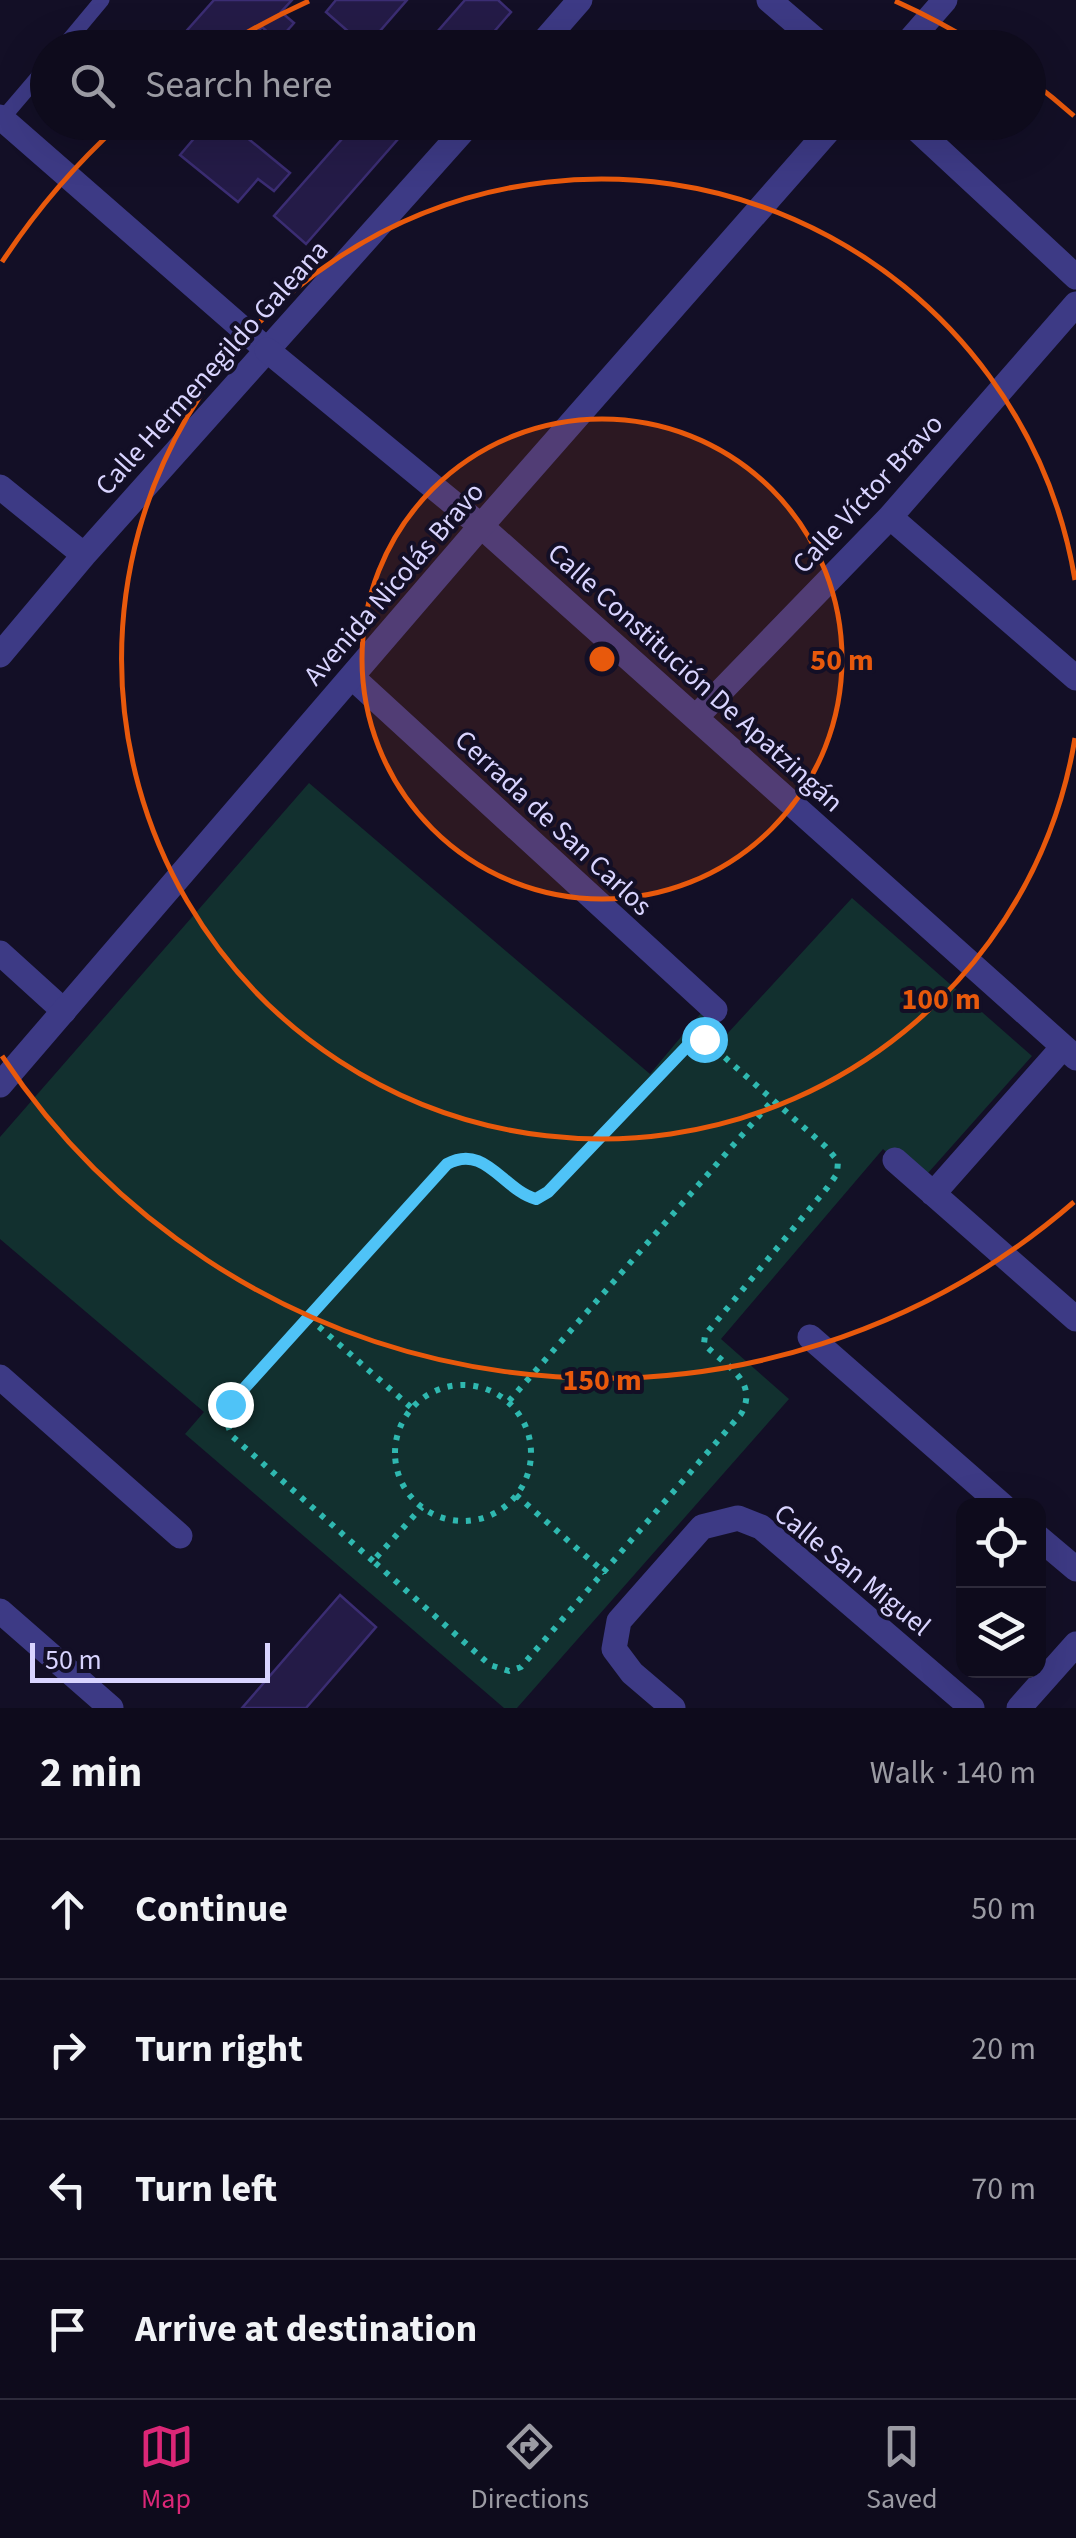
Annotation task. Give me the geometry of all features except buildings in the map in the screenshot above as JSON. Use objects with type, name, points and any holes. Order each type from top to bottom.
[{"type":"street","points":[[554,30],[580,0]]},
{"type":"street","points":[[769,0],[803,30]]},
{"type":"street","points":[[918,30],[946,0]]},
{"type":"street","name":"Calle Constitución De Apatzingán","points":[[1,118],[267,350],[480,526],[1069,1052]]},
{"type":"street","name":"Calle Hermenegildo Galeana","points":[[0,655],[84,555],[455,140]]},
{"type":"street","name":"Avenida Nicolás Bravo","points":[[0,1085],[480,526],[820,140]]},
{"type":"street","points":[[928,140],[1076,277]]},
{"type":"street","name":"Calle Víctor Bravo","points":[[697,716],[890,517],[1076,304]]},
{"type":"street","points":[[0,486],[84,555]]},
{"type":"street","points":[[890,517],[1076,678]]},
{"type":"street","name":"Cerrada de San Carlos","points":[[352,677],[714,1010]]},
{"type":"street","points":[[0,953],[64,1010]]},
{"type":"street","points":[[933,1194],[1069,1052]]},
{"type":"street","points":[[895,1160],[1076,1319]]},
{"type":"street","points":[[810,1337],[994,1498]]},
{"type":"street","points":[[0,1377],[180,1536]]},
{"type":"street","name":"Calle San Miguel","points":[[673,1708],[632,1673],[614,1649],[619,1622],[702,1527],[738,1518],[761,1527],[972,1708]]},
{"type":"street","points":[[1046,1543],[1076,1569]]},
{"type":"street","points":[[0,1611],[111,1708]]},
{"type":"street","points":[[1019,1708],[1076,1644]]},
{"type":"lane","points":[[77,30],[102,0]]},
{"type":"lane","points":[[1,118],[30,85]]},
{"type":"path","points":[[704,1039],[772,1101],[838,1162],[837,1174],[704,1335],[704,1344],[739,1374],[748,1401],[741,1414],[521,1668],[509,1671],[490,1665],[232,1437],[227,1428],[230,1404],[447,1164],[460,1157],[476,1159],[524,1195],[536,1199],[548,1192],[693,1040],[704,1039]]},
{"type":"path","points":[[508,1402],[772,1101]]},
{"type":"path","points":[[309,1318],[413,1409]]},
{"type":"path","points":[[466,1384],[488,1389],[508,1402],[523,1420],[531,1442],[524,1485],[493,1514],[473,1521],[451,1520],[422,1508],[402,1482],[396,1462],[396,1438],[413,1409],[442,1388],[466,1384]]},
{"type":"path","points":[[516,1495],[605,1573]]},
{"type":"path","points":[[373,1560],[422,1508]]},
{"type":"green space","points":[[309,783],[650,1074],[701,1013],[727,1034],[852,898],[1032,1056],[920,1182],[883,1149],[721,1339],[789,1399],[517,1708],[504,1708],[185,1434],[204,1412],[0,1239],[0,1137]]},
{"type":"route","points":[[230,1404],[447,1164],[460,1157],[476,1159],[524,1195],[536,1199],[548,1192],[693,1040],[704,1039]]}]
